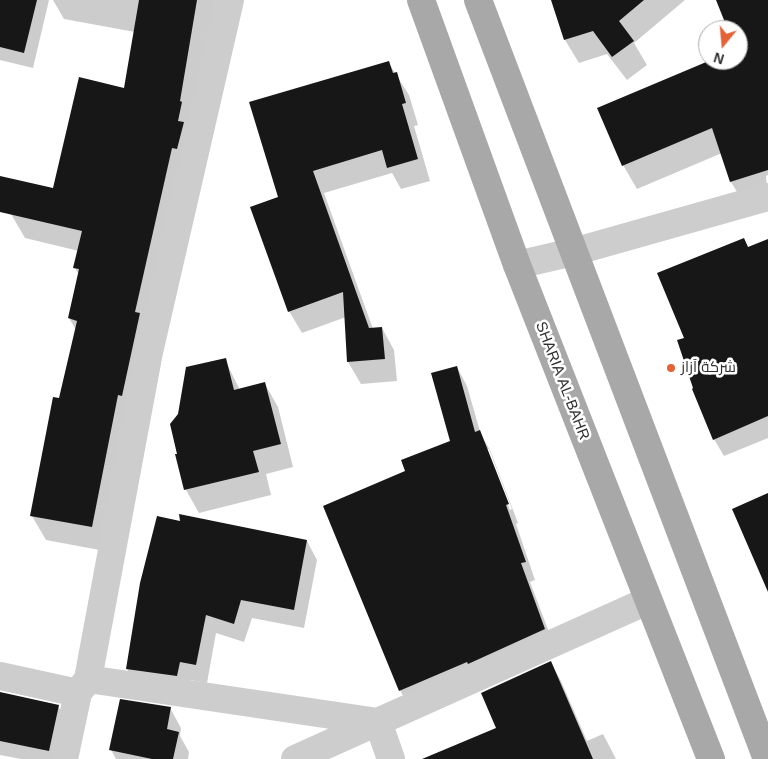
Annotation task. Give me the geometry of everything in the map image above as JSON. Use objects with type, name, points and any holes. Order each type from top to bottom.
[{"type":"main road","name":"SHARIA AL-BAHR","points":[[421,0],[517,265],[647,601],[711,759]]},
{"type":"main road","points":[[478,0],[767,759]]},
{"type":"street","points":[[64,759],[83,686],[149,352],[230,0]]},
{"type":"street","points":[[517,265],[573,252],[768,197]]},
{"type":"street","points":[[295,759],[647,601]]},
{"type":"street","points":[[0,676],[378,722]]},
{"type":"street","points":[[378,722],[392,759]]},
{"type":"building","points":[[0,0],[37,0],[24,53],[0,47]]},
{"type":"building","points":[[139,0],[197,0],[180,101],[182,102],[178,121],[184,122],[177,149],[172,148],[135,312],[140,313],[122,396],[118,395],[92,527],[30,516],[53,397],[59,398],[77,321],[68,318],[79,269],[73,268],[82,231],[0,212],[0,176],[53,188],[79,77],[124,88]]},
{"type":"building","points":[[551,0],[644,0],[619,21],[634,41],[612,57],[593,31],[564,40]]},
{"type":"building","points":[[716,0],[768,0],[768,170],[730,182],[712,128],[622,166],[597,108],[698,65],[698,70],[748,70],[748,20],[724,20]]},
{"type":"building","points":[[389,61],[393,73],[397,72],[406,103],[402,104],[418,159],[387,168],[382,150],[313,171],[369,328],[382,327],[385,359],[347,362],[343,292],[288,312],[250,207],[278,197],[249,102]]},
{"type":"building","points":[[744,238],[748,247],[768,239],[768,416],[713,440],[692,389],[677,340],[684,338],[657,273]]},
{"type":"building","points":[[226,358],[234,390],[265,382],[281,444],[253,451],[259,472],[184,490],[170,424],[178,414],[186,367]]},
{"type":"building","points":[[457,366],[475,432],[480,430],[509,504],[506,505],[526,562],[521,563],[545,629],[468,664],[467,662],[399,691],[323,506],[405,471],[401,460],[450,441],[431,373]]},
{"type":"building","points":[[768,493],[768,592],[732,509]]},
{"type":"building","points":[[179,514],[307,540],[294,610],[241,600],[234,624],[206,615],[196,665],[180,662],[177,676],[126,669],[140,583],[157,516],[180,521]]},
{"type":"building","points":[[551,661],[593,759],[422,759],[496,728],[481,693]]},
{"type":"building","points":[[0,692],[59,705],[49,751],[0,741]]},
{"type":"building","points":[[120,699],[171,707],[167,729],[179,732],[173,759],[152,759],[109,750]]},
{"type":"place","name":"شركة آزاز","points":[[671,368]]}]
